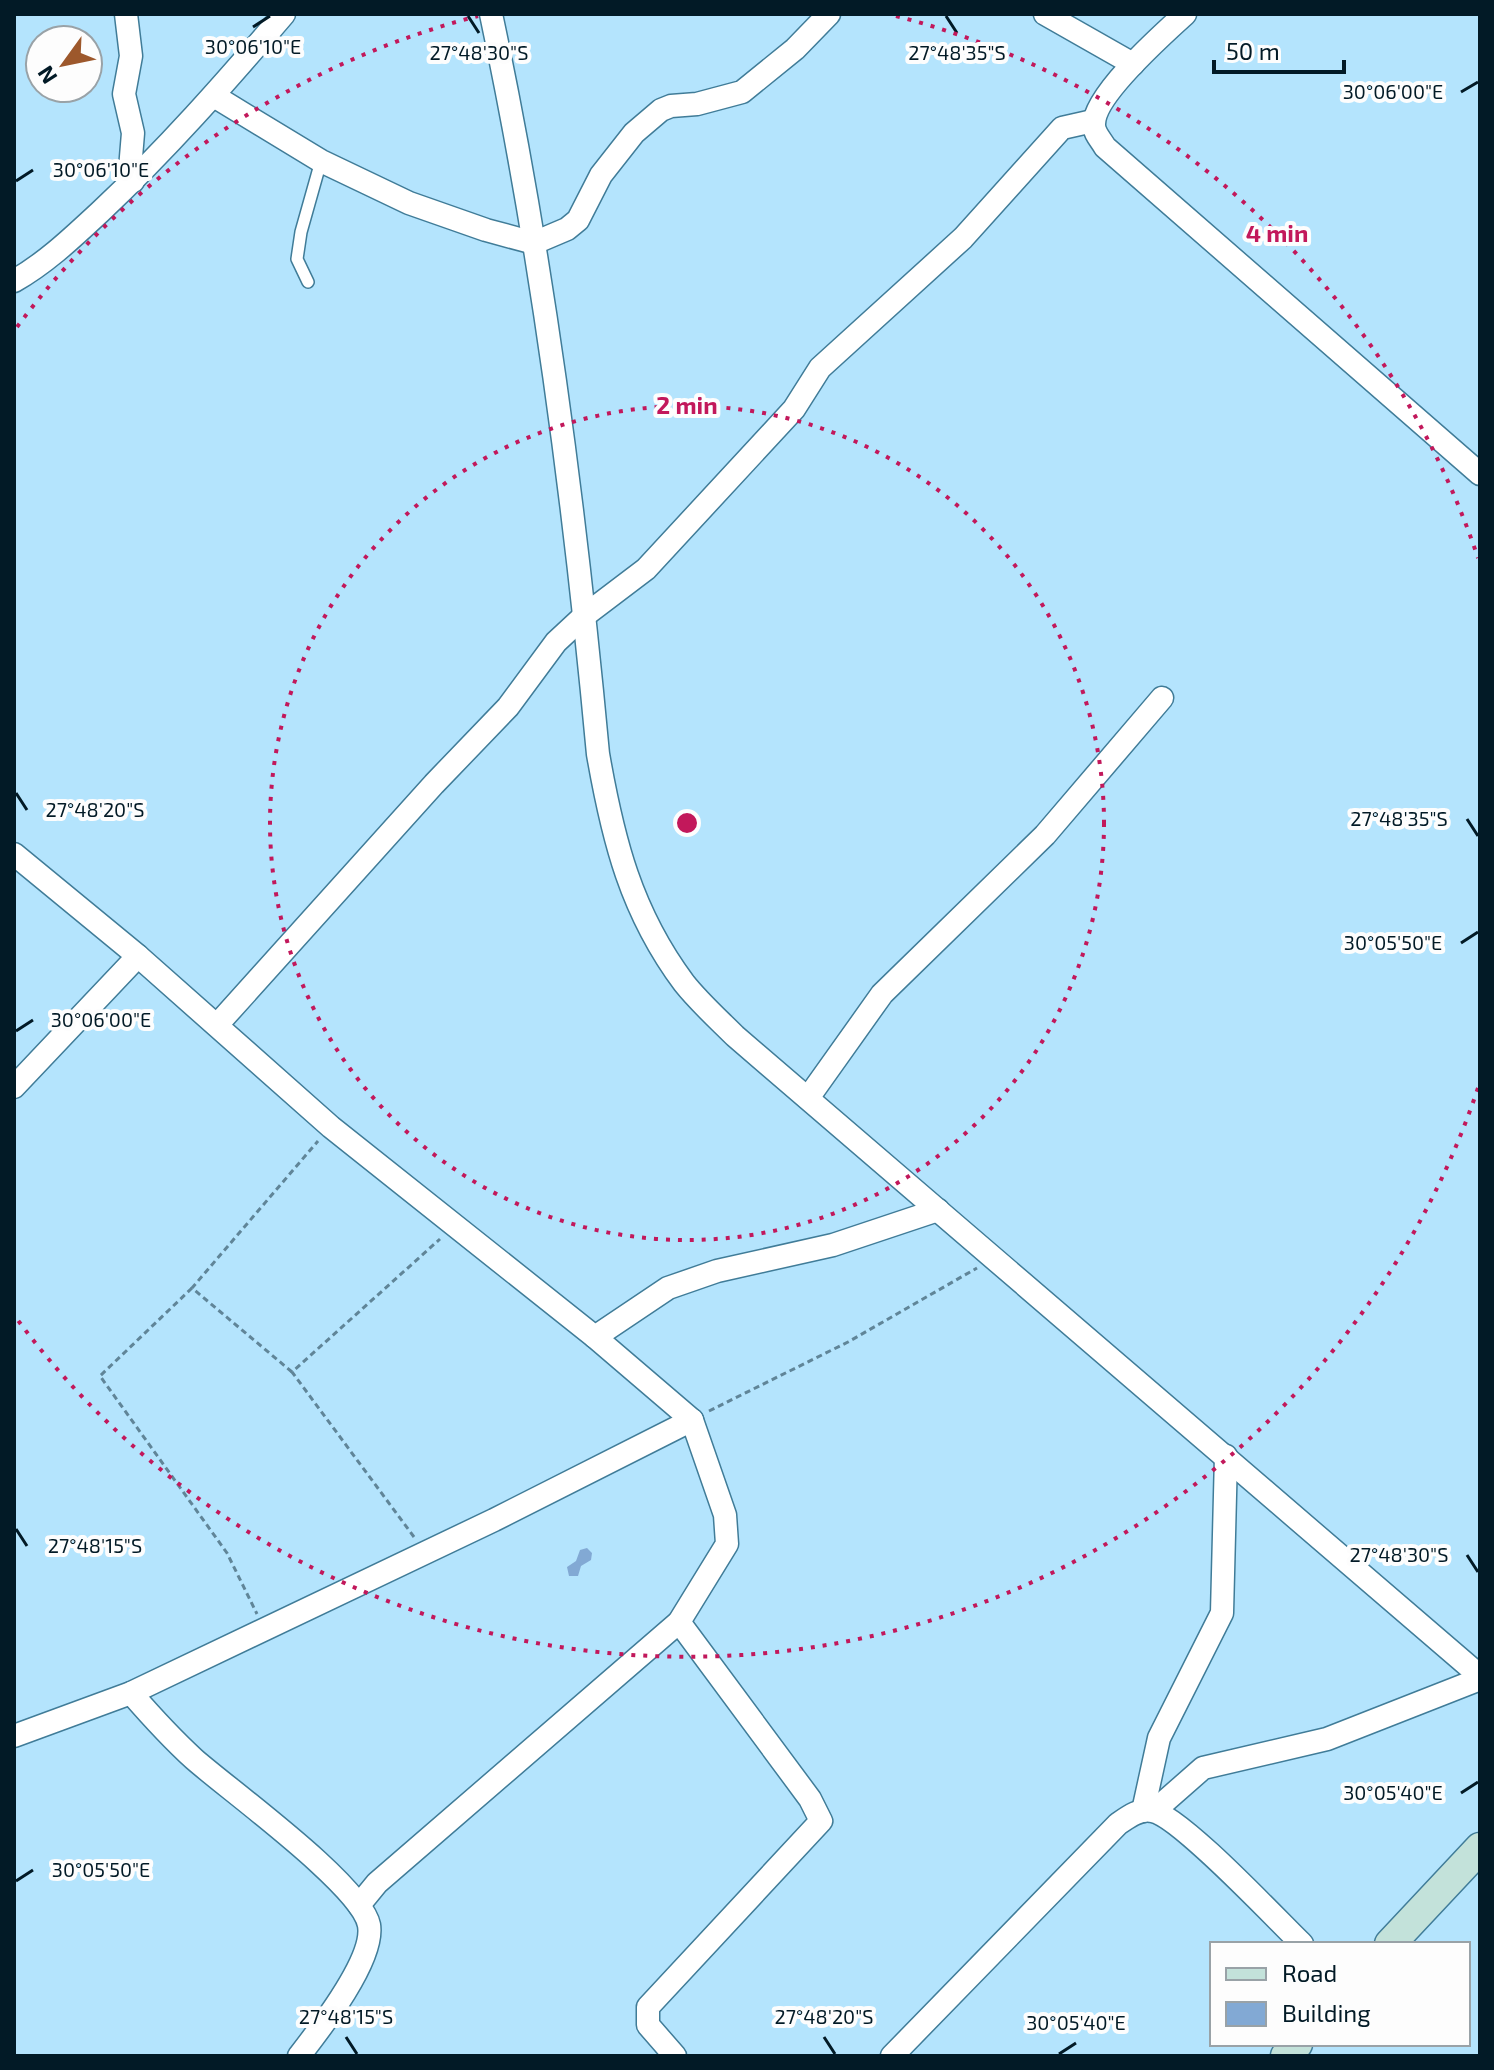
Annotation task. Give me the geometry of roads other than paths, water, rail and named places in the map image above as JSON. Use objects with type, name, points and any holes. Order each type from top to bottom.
[{"type":"street","points":[[126,14],[131,56],[124,94],[133,133],[130,169],[133,181]]},
{"type":"street","points":[[14,281],[63,247],[133,181],[214,96],[284,14]]},
{"type":"street","points":[[491,14],[553,364],[598,754],[620,857],[646,923],[686,986],[735,1036],[1480,1677],[1327,1739],[1203,1768],[1148,1811],[1131,1815],[1108,1834],[892,2056]]},
{"type":"street","points":[[214,96],[321,161],[409,203],[534,243],[567,229],[578,220],[601,175],[634,133],[661,110],[742,92],[795,49],[829,14]]},
{"type":"street","points":[[1045,14],[1133,64]]},
{"type":"street","points":[[1185,14],[1133,64],[1098,110],[1093,121],[1105,147],[1393,400],[1478,468]]},
{"type":"street","points":[[217,1025],[401,819],[458,757],[488,730],[556,642],[584,616],[646,569],[794,409],[820,368],[963,238],[1062,128],[1093,121]]},
{"type":"street","points":[[808,1098],[882,994],[1045,835],[1162,698]]},
{"type":"street","points":[[14,854],[138,956],[331,1127],[595,1337],[692,1420],[725,1515],[727,1544],[679,1622],[377,1883],[359,1905]]},
{"type":"street","points":[[14,1087],[138,956]]},
{"type":"street","points":[[595,1337],[668,1288],[717,1271],[833,1245],[938,1210]]},
{"type":"street","points":[[14,1736],[131,1693],[425,1553],[692,1420]]},
{"type":"street","points":[[1148,1811],[1159,1738],[1222,1613],[1226,1456]]},
{"type":"street","points":[[675,2056],[648,2025],[648,2007],[821,1821],[810,1799],[679,1622]]},
{"type":"street","points":[[131,1693],[194,1758],[333,1876],[359,1905],[369,1924],[368,1945],[348,1987],[299,2056]]},
{"type":"street","points":[[1148,1811],[1168,1818],[1211,1855],[1300,1942]]},
{"type":"street","points":[[1392,1942],[1480,1848]]},
{"type":"lane","points":[[308,282],[297,259],[301,232],[321,161]]}]
